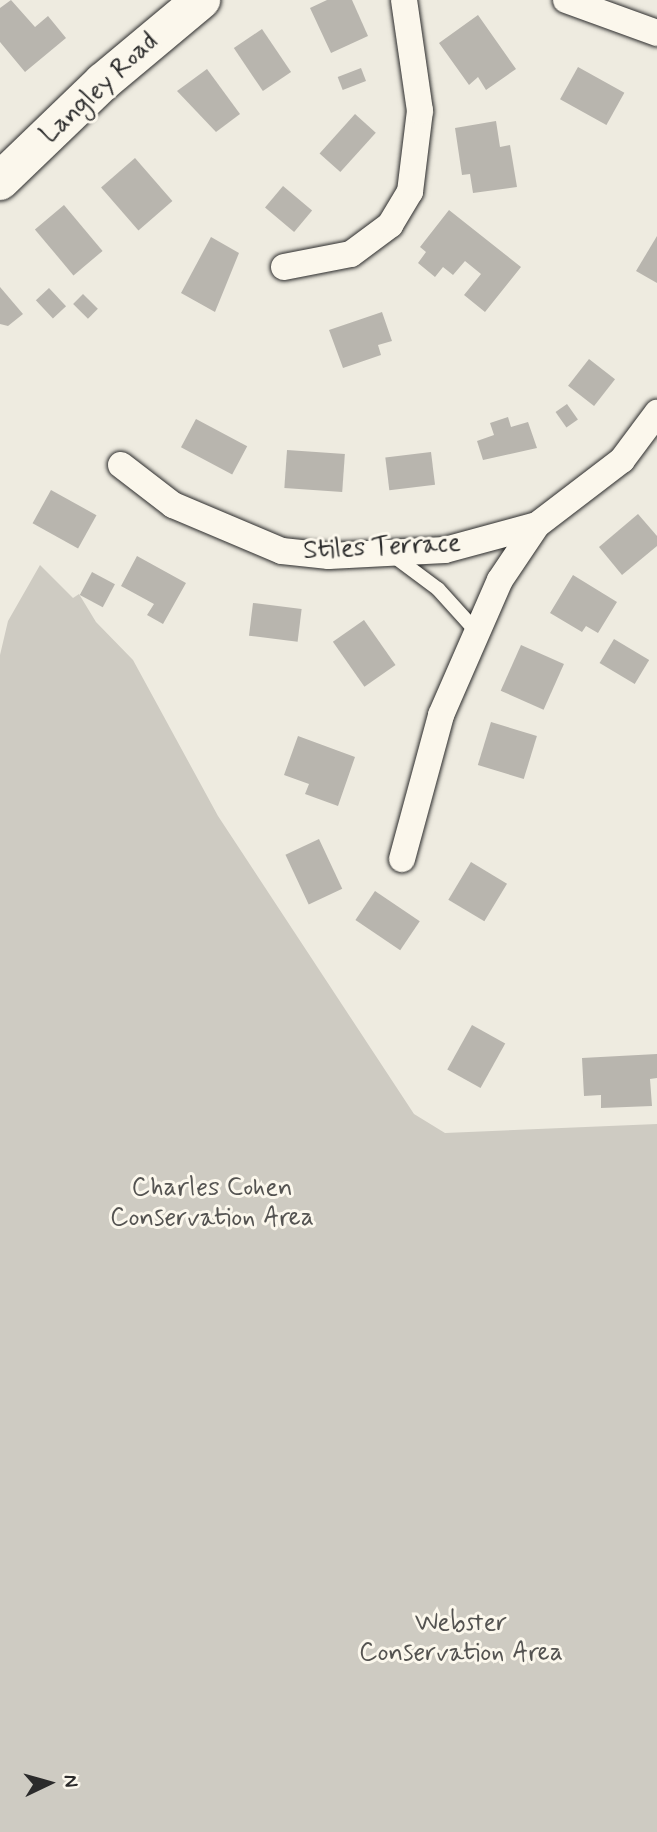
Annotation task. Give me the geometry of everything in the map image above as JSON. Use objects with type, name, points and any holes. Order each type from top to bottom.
[{"type":"street","name":"Langley Road","points":[[0,181],[103,82],[201,0]]},
{"type":"street","points":[[284,267],[351,254],[390,225],[410,192],[420,111],[404,0]]},
{"type":"street","points":[[566,0],[657,33]]},
{"type":"street","points":[[402,859],[441,715],[475,631],[500,580],[537,525],[622,460],[657,413]]},
{"type":"street","name":"Stiles Terrace","points":[[121,465],[173,505],[282,551],[329,556],[445,550],[537,525]]},
{"type":"lane","points":[[390,553],[438,589],[475,631]]},
{"type":"green space","points":[[40,565],[73,598],[79,594],[96,622],[133,660],[218,816],[414,1114],[445,1133],[657,1124],[657,1832],[0,1832],[0,655],[8,621]]},
{"type":"building","points":[[11,0],[35,27],[48,16],[66,38],[25,72],[0,42],[0,8]]},
{"type":"building","points":[[327,0],[352,0],[368,36],[331,53],[310,8]]},
{"type":"building","points":[[478,15],[516,69],[486,90],[478,77],[469,85],[439,43]]},
{"type":"building","points":[[262,29],[291,72],[263,91],[234,48]]},
{"type":"building","points":[[578,67],[624,93],[606,125],[560,99]]},
{"type":"building","points":[[361,68],[366,81],[343,90],[338,77]]},
{"type":"building","points":[[207,69],[240,114],[216,132],[177,91]]},
{"type":"building","points":[[355,114],[376,133],[340,172],[320,153]]},
{"type":"building","points":[[496,121],[500,147],[510,145],[517,187],[473,193],[470,174],[462,175],[455,128]]},
{"type":"building","points":[[135,158],[172,201],[138,231],[101,188]]},
{"type":"building","points":[[283,186],[312,210],[294,232],[265,207]]},
{"type":"building","points":[[64,205],[103,251],[73,275],[35,229]]},
{"type":"building","points":[[449,210],[521,267],[485,312],[464,295],[481,274],[465,261],[453,275],[443,267],[435,277],[418,263],[426,252],[420,247]]},
{"type":"building","points":[[657,236],[657,283],[636,271]]},
{"type":"building","points":[[211,237],[239,253],[215,312],[181,293]]},
{"type":"building","points":[[0,287],[23,314],[8,326],[0,324]]},
{"type":"building","points":[[49,288],[66,306],[53,319],[36,300]]},
{"type":"building","points":[[83,294],[98,309],[88,319],[73,304]]},
{"type":"building","points":[[382,312],[392,341],[378,345],[381,355],[343,368],[329,330]]},
{"type":"building","points":[[589,359],[615,379],[594,406],[568,386]]},
{"type":"building","points":[[567,404],[578,420],[566,428],[556,412]]},
{"type":"building","points":[[508,417],[511,427],[528,422],[537,448],[483,460],[477,441],[494,435],[490,423]]},
{"type":"building","points":[[196,419],[247,446],[232,474],[181,447]]},
{"type":"building","points":[[287,450],[345,454],[342,492],[284,488]]},
{"type":"building","points":[[431,452],[435,485],[389,490],[385,458]]},
{"type":"building","points":[[51,490],[96,515],[78,548],[33,523]]},
{"type":"building","points":[[638,514],[657,536],[657,546],[622,575],[599,547]]},
{"type":"building","points":[[137,556],[186,583],[163,624],[147,615],[154,604],[121,586]]},
{"type":"building","points":[[92,572],[115,584],[103,607],[80,595]]},
{"type":"building","points":[[573,575],[617,602],[598,633],[586,626],[582,632],[550,613]]},
{"type":"building","points":[[253,603],[302,609],[298,642],[249,636]]},
{"type":"building","points":[[364,620],[396,665],[364,687],[333,642]]},
{"type":"building","points":[[614,639],[649,660],[635,684],[600,663]]},
{"type":"building","points":[[521,645],[564,664],[544,710],[501,691]]},
{"type":"building","points":[[491,722],[537,736],[524,779],[478,765]]},
{"type":"building","points":[[298,736],[355,757],[338,806],[305,794],[309,784],[284,775]]},
{"type":"building","points":[[319,839],[342,889],[309,904],[285,855]]},
{"type":"building","points":[[471,862],[507,884],[484,921],[448,900]]},
{"type":"building","points":[[375,891],[420,921],[400,950],[355,920]]},
{"type":"building","points":[[472,1025],[505,1043],[481,1088],[447,1070]]},
{"type":"building","points":[[657,1054],[657,1078],[650,1079],[652,1106],[601,1108],[601,1095],[584,1096],[582,1058]]},
{"type":"park label","name":"Charles Cohen Conservation Area","points":[[212,1204]]},
{"type":"park label","name":"Webster Conservation Area","points":[[461,1639]]}]
